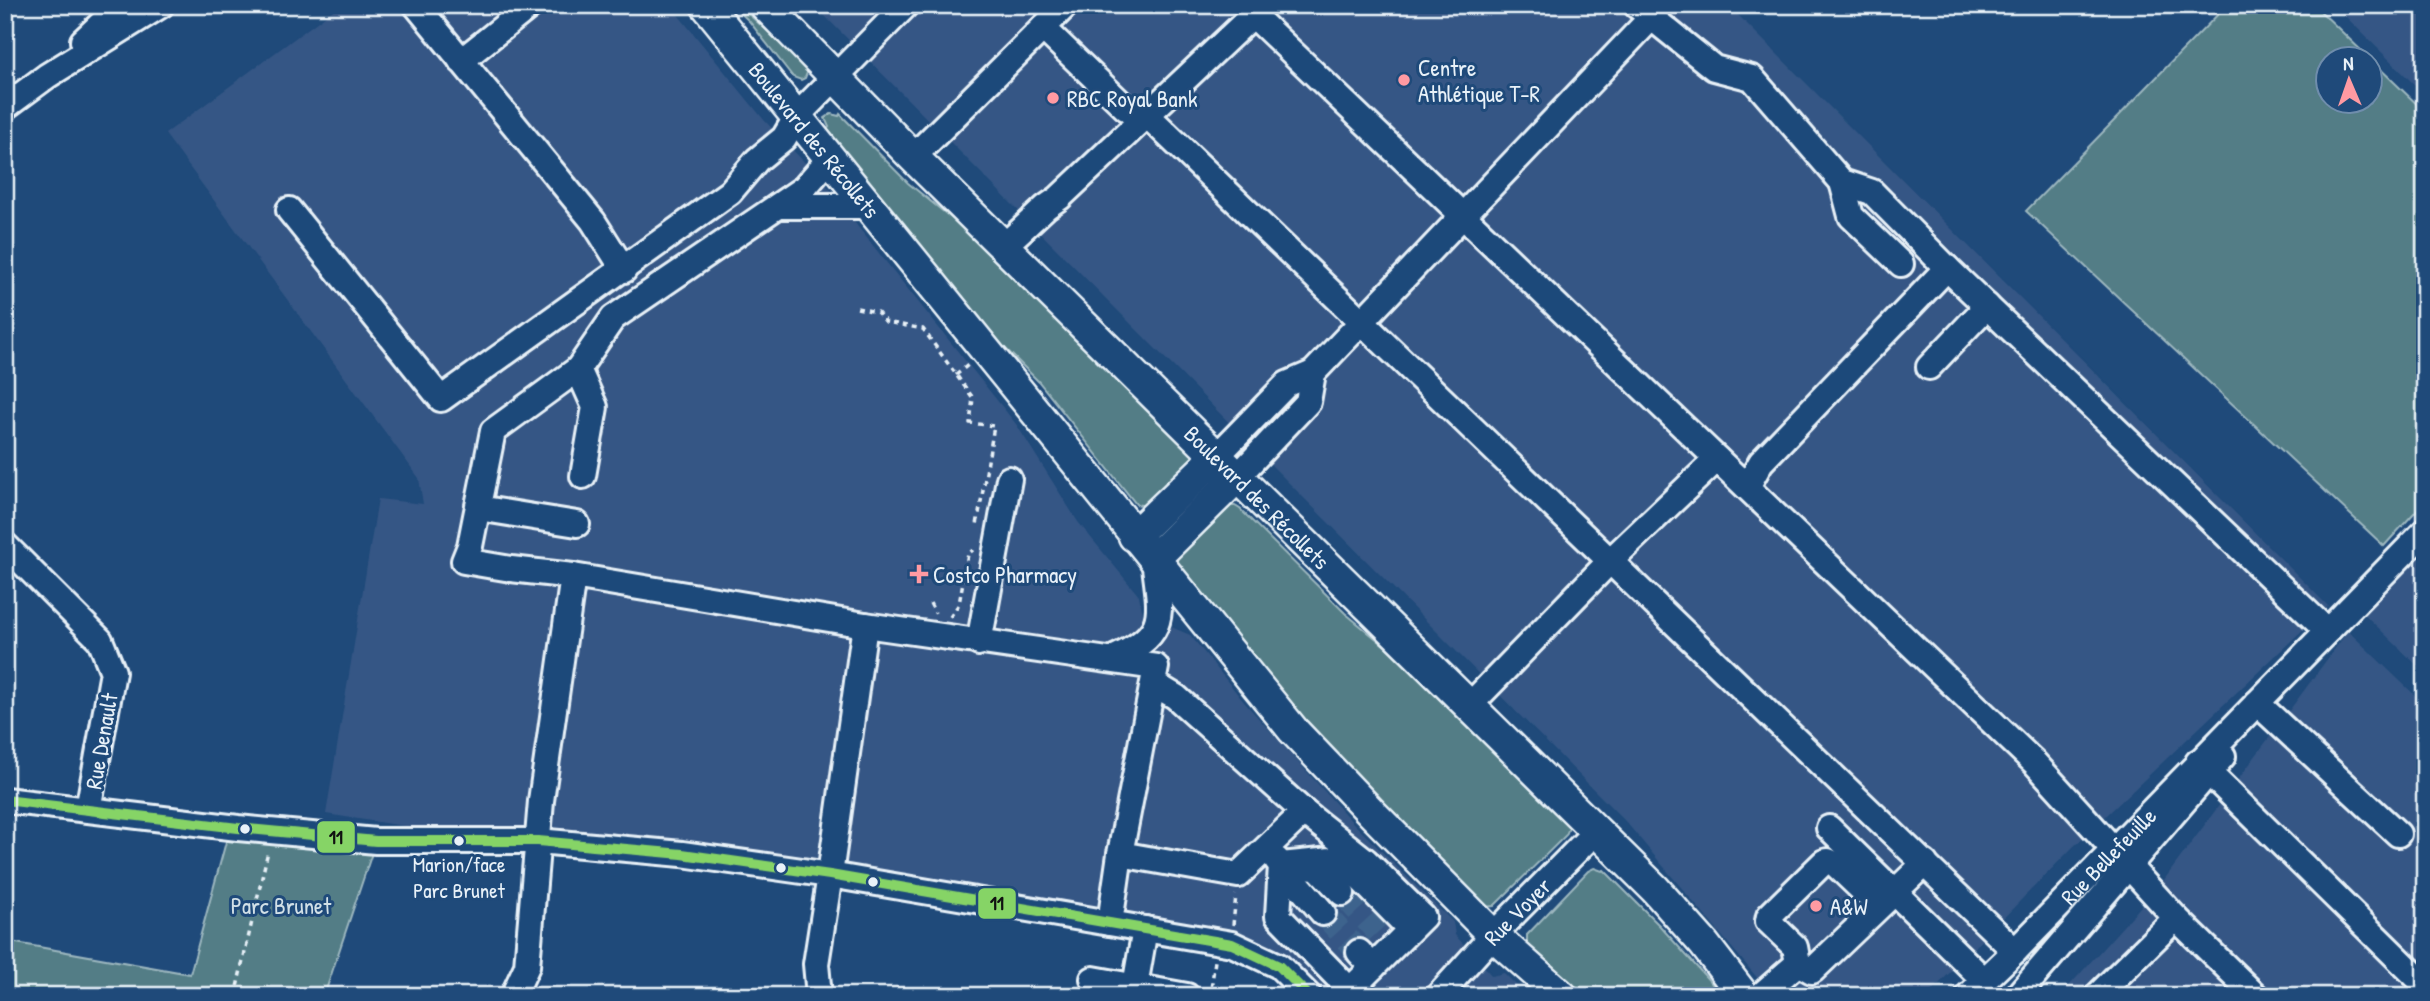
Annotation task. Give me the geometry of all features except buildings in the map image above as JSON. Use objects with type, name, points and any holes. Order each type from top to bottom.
[{"type":"main road","name":"Boulevard des Récollets","points":[[706,5],[1310,749],[1493,935],[1562,996]]},
{"type":"main road","name":"Boulevard des Récollets","points":[[765,5],[913,158],[1677,912],[1744,996]]},
{"type":"main road","points":[[1135,536],[1226,467]]},
{"type":"main road","points":[[1154,559],[1226,467]]},
{"type":"street","points":[[47,76],[121,5]]},
{"type":"street","points":[[5,107],[47,76],[161,5]]},
{"type":"street","points":[[416,5],[593,221],[624,270]]},
{"type":"street","points":[[461,61],[531,5]]},
{"type":"street","points":[[289,211],[441,399],[730,192],[757,160],[784,138],[797,116],[906,5]]},
{"type":"street","points":[[913,158],[1066,5]]},
{"type":"street","points":[[1226,467],[1308,402],[1313,373],[1463,217],[1644,12],[1714,68],[1752,78],[1842,182],[1851,216],[1901,264]]},
{"type":"street","points":[[1003,247],[1252,15],[2034,762],[2176,918],[2256,996]]},
{"type":"street","points":[[1043,28],[1126,108],[1147,115],[2015,951]]},
{"type":"street","points":[[831,158],[809,184],[613,318],[578,369],[493,431],[470,546],[464,561],[573,576],[979,643],[1156,667],[1120,854],[1110,923]]},
{"type":"street","points":[[1842,182],[1872,192],[1947,268],[2327,631]]},
{"type":"street","points":[[778,206],[869,206]]},
{"type":"street","points":[[1747,487],[1761,462],[1947,268]]},
{"type":"street","points":[[1929,367],[1987,306]]},
{"type":"street","points":[[578,369],[595,408],[583,476]]},
{"type":"street","points":[[1470,705],[1611,560],[1717,459]]},
{"type":"street","points":[[979,643],[1009,479]]},
{"type":"street","points":[[478,508],[577,524]]},
{"type":"street","name":"Rue Bellefeuille","points":[[2021,994],[2122,858],[2203,768],[2250,710],[2425,531]]},
{"type":"street","name":"Rue Denault","points":[[5,545],[100,640],[113,672],[88,810]]},
{"type":"street","points":[[1110,660],[1139,646],[1157,625],[1160,612],[1154,559]]},
{"type":"street","points":[[513,996],[527,965],[541,801],[573,576]]},
{"type":"street","points":[[819,996],[816,964],[831,875],[865,625]]},
{"type":"street","points":[[1153,683],[1176,696],[1304,811],[1366,861],[1423,917],[1394,936],[1366,960],[1350,990],[1278,916],[1274,856]]},
{"type":"street","points":[[2250,710],[2398,834]]},
{"type":"street","points":[[2203,768],[2425,985]]},
{"type":"street","points":[[5,800],[376,841],[538,841],[682,854],[831,875],[1224,943],[1279,966],[1309,996]]},
{"type":"street","points":[[1120,854],[1238,875],[1274,856],[1304,811]]},
{"type":"street","points":[[1829,828],[1887,899],[1976,988]]},
{"type":"street","name":"Rue Voyer","points":[[1438,996],[1493,935],[1596,831]]},
{"type":"street","points":[[1274,856],[1317,867],[1342,893]]},
{"type":"street","points":[[1274,856],[1323,913]]},
{"type":"street","points":[[1274,856],[1341,859],[1394,936]]},
{"type":"street","name":"Rue Bellefeuille","points":[[1976,988],[2122,858]]},
{"type":"street","points":[[1887,899],[1828,861],[1769,916],[1768,921],[1795,947],[1798,963],[1812,971],[1925,863]]},
{"type":"street","points":[[2097,996],[2176,918]]},
{"type":"street","points":[[1135,986],[1145,929]]},
{"type":"street","points":[[1760,996],[1798,963]]},
{"type":"street","points":[[1093,979],[1187,996]]},
{"type":"path","points":[[857,308],[877,312],[886,322],[923,329],[973,398],[970,422],[994,426],[976,527]]},
{"type":"path","points":[[956,375],[975,360]]},
{"type":"path","points":[[945,621],[962,601],[968,554],[972,551],[975,539]]},
{"type":"path","points":[[235,996],[273,831]]},
{"type":"path","points":[[1210,996],[1238,875]]},
{"type":"shaded area","points":[[340,5],[670,5],[764,120],[831,190],[1016,424],[1078,522],[1139,596],[1143,615],[1190,635],[1244,702],[1353,823],[1453,922],[1455,935],[1492,976],[1504,973],[1527,996],[1309,996],[1279,966],[831,875],[528,845],[326,814],[378,499],[423,504],[419,478],[165,134]]},
{"type":"shaded area","points":[[814,5],[1728,5],[2328,606],[2072,848],[1927,996],[1782,996],[1765,987],[1626,822]]},
{"type":"shaded area","points":[[2334,5],[2425,5],[2425,95],[2384,54],[2384,46],[2375,46]]},
{"type":"shaded area","points":[[2425,543],[2425,673],[2359,609]]},
{"type":"shaded area","points":[[2348,631],[2425,705],[2425,996],[2060,996],[2161,884]]},
{"type":"green space","points":[[732,5],[738,5],[806,65],[808,70],[805,78],[801,80],[793,77],[749,21]]},
{"type":"green space","points":[[2227,5],[2314,5],[2357,46],[2314,46],[2314,116],[2384,116],[2384,72],[2425,112],[2425,501],[2384,546],[2026,211]]},
{"type":"green space","points":[[831,114],[840,114],[908,183],[987,247],[1195,455],[1194,460],[1146,506],[1136,504],[1039,382],[972,315],[825,132],[829,127],[825,118]]},
{"type":"green space","points":[[1227,506],[1240,509],[1345,613],[1431,684],[1570,825],[1566,835],[1494,906],[1484,907],[1291,710],[1174,563]]},
{"type":"green space","name":"Parc Brunet","points":[[230,827],[376,841],[324,996],[5,996],[5,941],[190,974]]},
{"type":"green space","points":[[1594,868],[1604,870],[1660,926],[1723,996],[1594,996],[1566,981],[1523,946],[1527,944],[1527,935],[1588,871]]},
{"type":"tunnel","points":[[1342,893],[1378,932]]},
{"type":"tunnel","points":[[1323,913],[1359,952]]},
{"type":"transit line","name":"11","points":[[5,800],[238,828],[376,841],[538,841],[682,854],[830,875],[1232,944],[1279,966],[1309,996]]},
{"type":"place","name":"Centre Athlétique T-R","points":[[1404,80]]},
{"type":"place","name":"RBC Royal Bank","points":[[1053,98]]},
{"type":"place","name":"Costco Pharmacy","points":[[919,574]]},
{"type":"place","name":"Marion/face Parc Brunet","points":[[459,841]]},
{"type":"place","name":"A&W","points":[[1816,906]]}]
